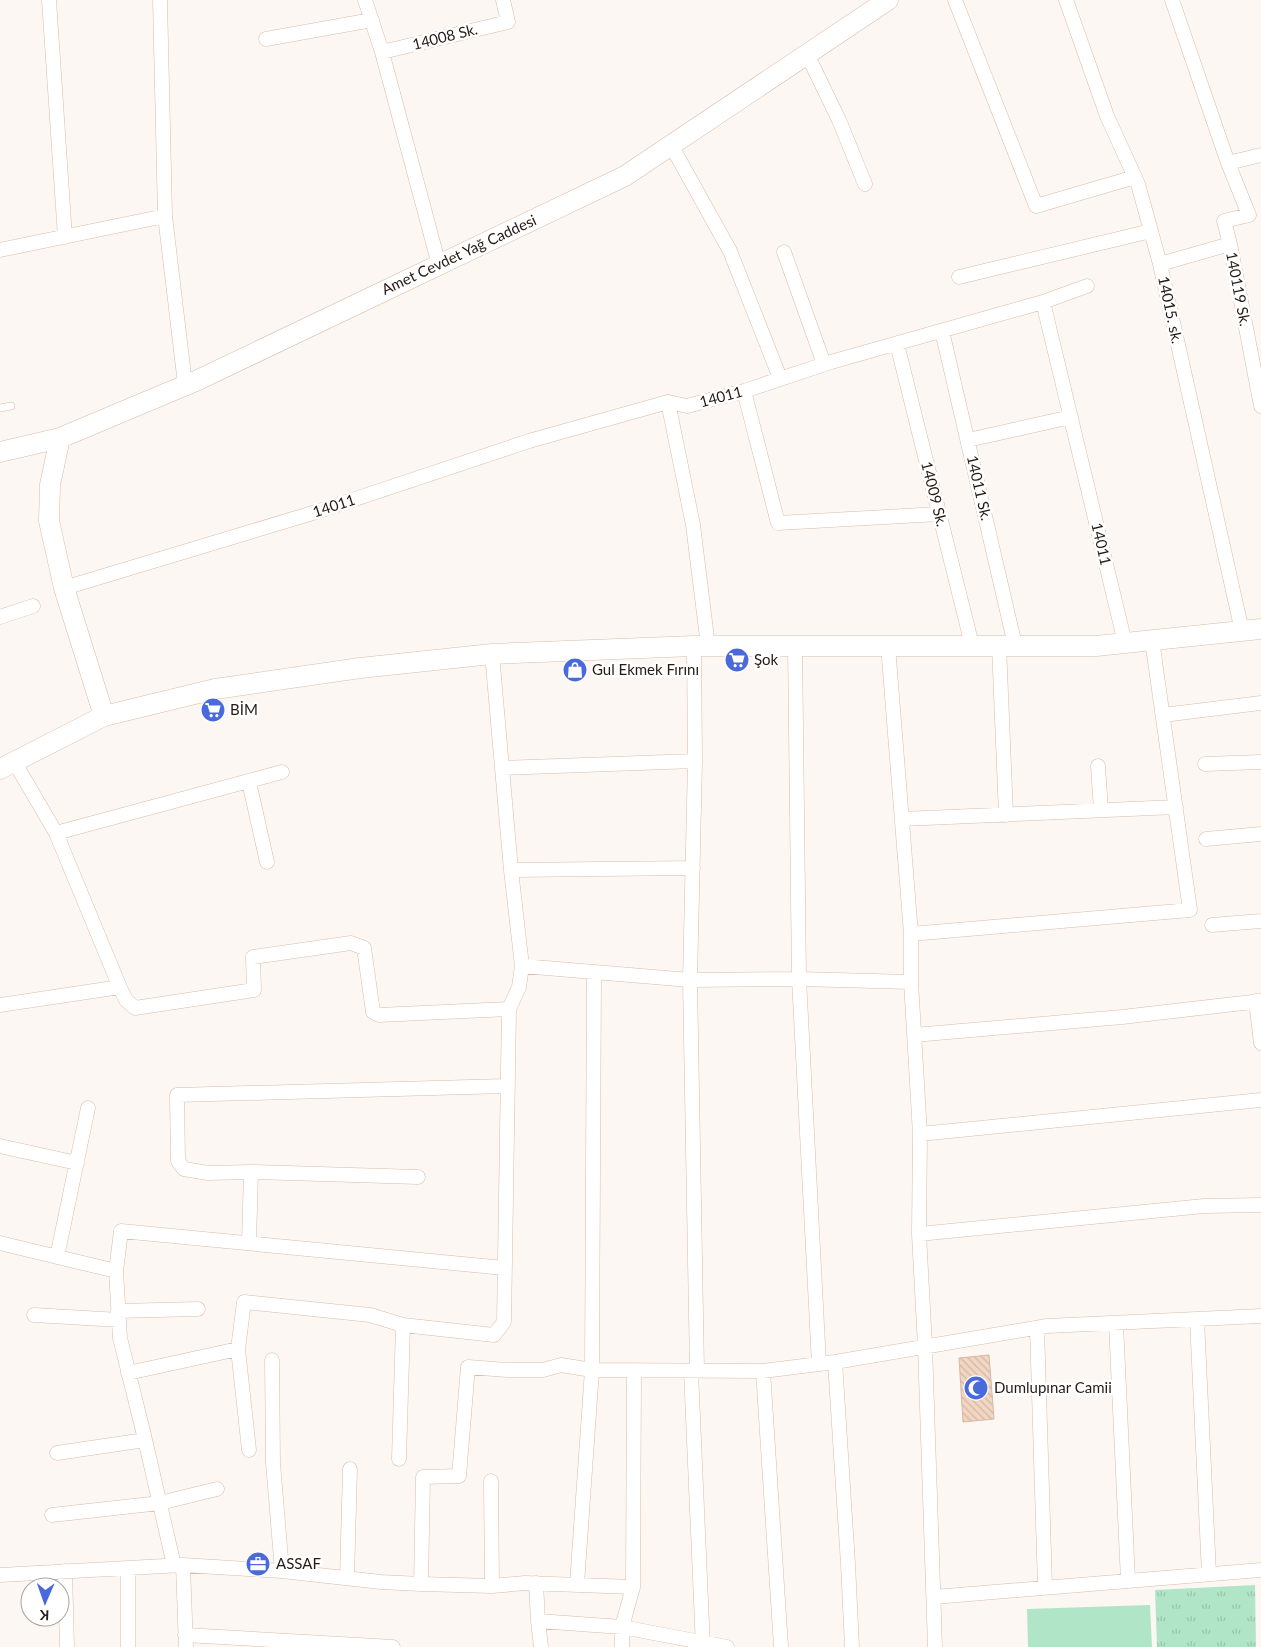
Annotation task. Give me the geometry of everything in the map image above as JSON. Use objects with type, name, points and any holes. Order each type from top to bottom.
[{"type":"main road","name":"Amet Cevdet Yağ Caddesi","points":[[0,452],[60,438],[185,384],[625,176],[807,54],[880,2]]},
{"type":"main road","points":[[60,438],[50,485],[49,521],[64,588],[104,716]]},
{"type":"main road","points":[[4,765],[104,716],[215,689],[360,668],[492,654],[701,646],[1096,646],[1251,630]]},
{"type":"street","points":[[49,0],[65,238]]},
{"type":"street","points":[[160,0],[165,216],[185,384]]},
{"type":"street","points":[[365,0],[382,52],[439,264]]},
{"type":"street","name":"14008 Sk.","points":[[382,52],[508,22],[503,0]]},
{"type":"street","points":[[954,0],[1036,206],[1135,177]]},
{"type":"street","name":"14015. sk.","points":[[1066,0],[1108,116],[1138,184],[1160,264],[1251,630]]},
{"type":"street","points":[[1172,0],[1228,163],[1249,215],[1224,221],[1230,244]]},
{"type":"street","points":[[266,39],[372,20]]},
{"type":"street","points":[[807,54],[839,120],[865,184]]},
{"type":"street","points":[[671,145],[730,250],[780,378]]},
{"type":"street","points":[[1228,163],[1261,155]]},
{"type":"street","points":[[0,250],[165,216]]},
{"type":"street","points":[[959,278],[1151,231]]},
{"type":"street","name":"140119 Sk.","points":[[1160,264],[1230,244],[1261,406]]},
{"type":"street","points":[[784,252],[824,364]]},
{"type":"street","points":[[1043,302],[1087,286]]},
{"type":"street","name":"14011","points":[[64,588],[316,512],[529,441],[668,402],[687,406],[744,391],[824,364],[1043,302],[1125,643]]},
{"type":"street","name":"14011 Sk.","points":[[942,331],[968,440],[1007,645],[1006,815]]},
{"type":"street","name":"14009 Sk.","points":[[896,344],[972,645]]},
{"type":"street","points":[[744,391],[778,523],[939,514]]},
{"type":"street","points":[[668,402],[693,525],[701,646],[690,980],[694,1371],[703,1645]]},
{"type":"street","points":[[968,440],[1071,418]]},
{"type":"street","points":[[0,617],[33,606]]},
{"type":"street","points":[[911,934],[1190,910],[1152,640]]},
{"type":"street","points":[[795,645],[799,979],[819,1364]]},
{"type":"street","points":[[888,646],[911,934],[911,982],[920,1134],[919,1234],[925,1346],[935,1647]]},
{"type":"street","points":[[248,1450],[238,1348],[244,1302],[370,1315],[403,1325],[494,1335],[504,1322],[506,1086],[509,1009],[519,987],[522,966],[511,870],[492,654]]},
{"type":"street","points":[[1163,715],[1261,703]]},
{"type":"street","points":[[502,768],[696,761]]},
{"type":"street","points":[[1205,764],[1261,762]]},
{"type":"street","points":[[4,765],[56,833],[120,987],[126,1000],[135,1008],[254,990],[253,958],[352,943],[364,948],[373,1012],[379,1015],[509,1009]]},
{"type":"street","points":[[1098,766],[1102,810]]},
{"type":"street","points":[[56,833],[282,772]]},
{"type":"street","points":[[249,782],[267,862]]},
{"type":"street","points":[[902,819],[1176,807]]},
{"type":"street","points":[[1206,839],[1261,834]]},
{"type":"street","points":[[511,870],[693,868]]},
{"type":"street","points":[[1212,925],[1261,921]]},
{"type":"street","points":[[522,966],[690,980],[799,979],[911,982]]},
{"type":"street","points":[[577,1584],[592,1370],[594,972]]},
{"type":"street","points":[[0,1005],[120,987]]},
{"type":"street","points":[[914,1035],[1122,1018],[1258,1001],[1261,1043]]},
{"type":"street","points":[[418,1177],[251,1172],[208,1173],[184,1169],[178,1161],[177,1095],[506,1086]]},
{"type":"street","points":[[920,1134],[1261,1100]]},
{"type":"street","points":[[57,1257],[88,1108]]},
{"type":"street","points":[[0,1146],[77,1163]]},
{"type":"street","points":[[249,1242],[251,1172]]},
{"type":"street","points":[[919,1234],[1204,1206],[1261,1205]]},
{"type":"street","points":[[393,1647],[185,1641],[179,1565],[160,1503],[120,1338],[116,1271],[121,1231],[504,1268]]},
{"type":"street","points":[[0,1243],[116,1271]]},
{"type":"street","points":[[34,1315],[118,1315],[198,1309]]},
{"type":"street","points":[[421,1584],[424,1477],[459,1476],[468,1367],[543,1370],[561,1365],[592,1370],[763,1371],[835,1362],[1037,1328],[1261,1316]]},
{"type":"street","points":[[1197,1320],[1209,1574]]},
{"type":"street","points":[[1116,1324],[1128,1580]]},
{"type":"street","points":[[399,1459],[403,1325]]},
{"type":"street","points":[[1037,1328],[1045,1588]]},
{"type":"street","points":[[128,1373],[238,1348]]},
{"type":"street","points":[[272,1360],[273,1463],[282,1571]]},
{"type":"street","points":[[835,1362],[852,1647]]},
{"type":"street","points":[[622,1647],[622,1627],[632,1586],[634,1371]]},
{"type":"street","points":[[763,1371],[781,1647]]},
{"type":"street","points":[[57,1452],[145,1440]]},
{"type":"street","points":[[347,1577],[350,1468]]},
{"type":"street","points":[[491,1481],[492,1586]]},
{"type":"street","points":[[52,1515],[160,1503],[217,1489]]},
{"type":"street","points":[[0,1575],[179,1565],[282,1571],[381,1582],[421,1584],[492,1586],[536,1583],[632,1586]]},
{"type":"street","points":[[128,1568],[128,1647]]},
{"type":"street","points":[[65,1570],[67,1647]]},
{"type":"street","points":[[934,1597],[1261,1570]]},
{"type":"street","points":[[536,1583],[541,1647]]},
{"type":"street","points":[[538,1621],[622,1627],[703,1645],[727,1647]]},
{"type":"lane","points":[[0,408],[11,406]]},
{"type":"green space","points":[[1255,1585],[1256,1647],[1157,1647],[1155,1590]]},
{"type":"green space","points":[[1150,1605],[1152,1647],[1028,1647],[1027,1609]]},
{"type":"building","name":"Dumlupınar Camii","points":[[989,1355],[994,1419],[963,1422],[959,1358]]},
{"type":"place","name":"Şok","points":[[737,660]]},
{"type":"place","name":"Gul Ekmek Fırını","points":[[575,670]]},
{"type":"place","name":"BİM","points":[[213,710]]},
{"type":"place","name":"Dumlupınar Camii","points":[[976,1388]]},
{"type":"place","name":"ASSAF","points":[[258,1564]]}]
